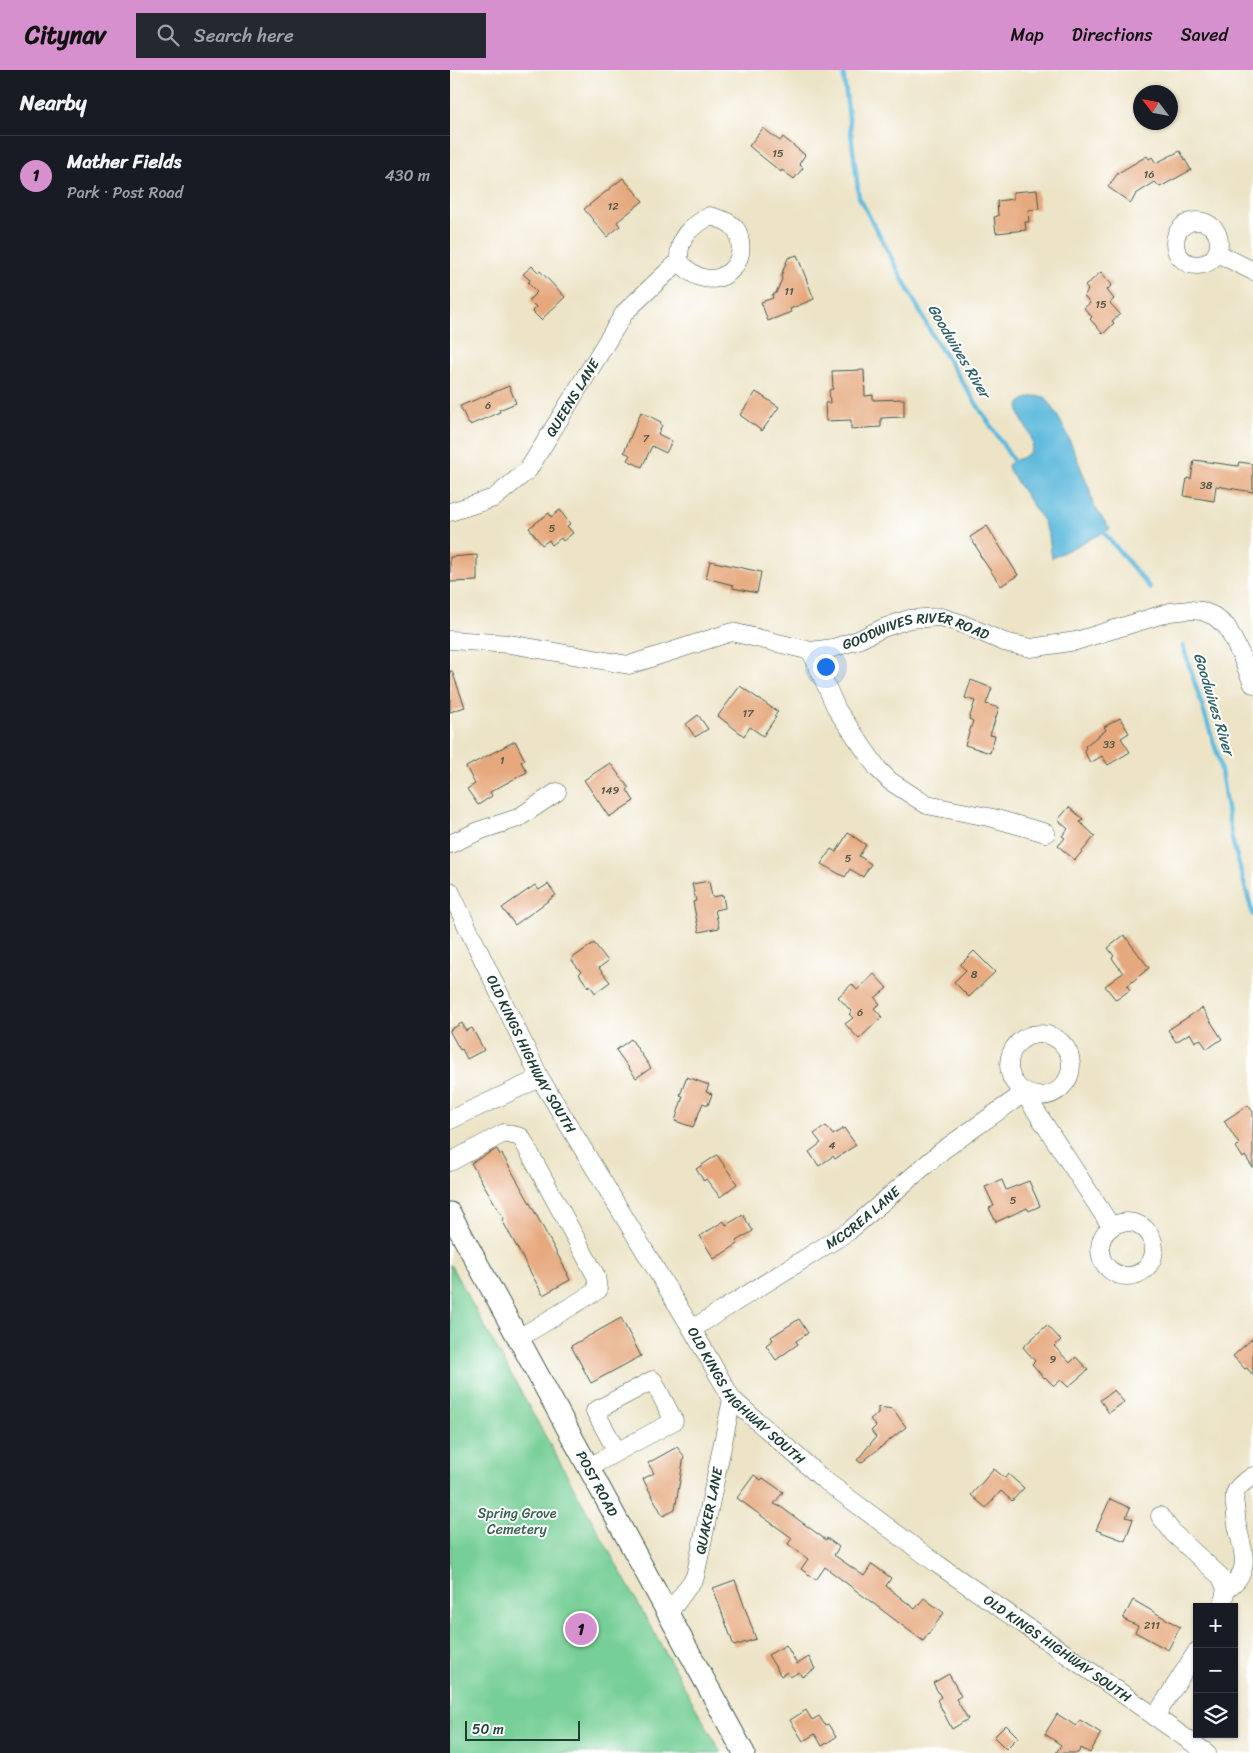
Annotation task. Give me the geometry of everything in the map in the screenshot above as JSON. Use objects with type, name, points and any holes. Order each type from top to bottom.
[{"type":"main road","name":"POST ROAD","points":[[450,1213],[744,1753]]},
{"type":"street","points":[[1216,254],[1253,271]]},
{"type":"street","name":"QUEENS LANE","points":[[450,512],[494,498],[528,470],[625,312],[678,261]]},
{"type":"street","name":"GOODWIVES RIVER ROAD","points":[[450,640],[510,644],[629,665],[732,632],[811,651],[833,648],[909,620],[941,617],[1004,642],[1031,648],[1076,641],[1170,612],[1196,611],[1214,616],[1227,627],[1242,656],[1253,684]]},
{"type":"street","points":[[811,651],[838,710],[878,769],[890,780],[927,805],[993,818],[1046,833]]},
{"type":"street","points":[[450,844],[481,830],[518,818],[557,792]]},
{"type":"street","name":"OLD KINGS HIGHWAY SOUTH","points":[[450,890],[540,1078],[692,1329],[732,1399],[824,1479],[936,1563],[1207,1753]]},
{"type":"street","points":[[450,1120],[540,1078]]},
{"type":"street","name":"MCCREA LANE","points":[[692,1329],[849,1232],[943,1150],[1024,1093],[1111,1226]]},
{"type":"street","points":[[450,1162],[504,1133],[521,1137],[596,1276],[598,1290],[519,1338]]},
{"type":"street","points":[[589,1467],[617,1452],[674,1420],[653,1380],[595,1412],[617,1452]]},
{"type":"street","name":"QUAKER LANE","points":[[669,1613],[695,1577],[732,1399]]},
{"type":"street","points":[[1226,1590],[1240,1578],[1246,1566],[1246,1553],[1237,1525],[1234,1498],[1236,1489],[1253,1476]]},
{"type":"street","points":[[1160,1516],[1174,1534],[1221,1577],[1226,1590],[1223,1603]]},
{"type":"street","points":[[1155,1717],[1193,1657]]},
{"type":"green space","name":"Spring Grove Cemetery","points":[[450,1264],[721,1753],[450,1753]]},
{"type":"water","points":[[1035,396],[1045,397],[1059,418],[1089,488],[1093,504],[1110,529],[1052,558],[1049,536],[1043,521],[1009,470],[1008,465],[1029,453],[1032,447],[1030,434],[1022,421],[1019,408],[1022,401]]},
{"type":"building","points":[[763,128],[780,141],[783,137],[805,155],[799,164],[803,168],[794,179],[782,170],[781,172],[749,146]]},
{"type":"building","points":[[1180,151],[1191,170],[1160,187],[1155,182],[1136,194],[1131,203],[1108,187],[1118,173],[1147,156],[1149,159],[1152,157],[1156,163]]},
{"type":"building","points":[[623,178],[643,201],[617,222],[620,226],[607,237],[584,209]]},
{"type":"building","points":[[1037,190],[1039,209],[1028,210],[1029,222],[1025,222],[1026,230],[996,233],[994,217],[998,216],[997,201],[1013,199],[1013,192]]},
{"type":"building","points":[[797,255],[814,299],[790,309],[791,312],[768,321],[761,302],[773,298],[772,295],[776,293],[788,258]]},
{"type":"building","points":[[532,266],[538,272],[540,271],[565,297],[541,320],[532,311],[536,307],[529,300],[537,292],[528,283],[530,280],[523,274]]},
{"type":"building","points":[[1101,272],[1112,285],[1107,290],[1114,299],[1110,303],[1120,314],[1112,321],[1114,323],[1103,334],[1090,319],[1092,317],[1084,308],[1090,303],[1084,296],[1088,290],[1085,286]]},
{"type":"building","points":[[864,370],[865,396],[873,395],[873,400],[904,399],[904,417],[881,418],[881,427],[851,429],[851,420],[826,421],[825,403],[830,403],[829,390],[833,389],[832,371]]},
{"type":"building","points":[[509,386],[516,403],[470,425],[468,423],[460,406]]},
{"type":"building","points":[[756,392],[779,407],[762,431],[740,415]]},
{"type":"building","points":[[641,412],[661,422],[660,424],[662,425],[658,434],[672,441],[666,453],[652,446],[642,467],[627,460],[630,455],[624,452]]},
{"type":"building","points":[[1194,460],[1238,466],[1239,462],[1253,464],[1253,492],[1216,486],[1214,501],[1184,496],[1187,478],[1191,479]]},
{"type":"building","points":[[560,510],[570,524],[567,526],[573,533],[563,541],[561,538],[552,545],[549,540],[542,545],[529,528],[549,513],[551,517]]},
{"type":"building","points":[[987,526],[1018,575],[1001,586],[970,537]]},
{"type":"building","points":[[477,555],[477,581],[450,582],[450,557]]},
{"type":"building","points":[[710,561],[761,572],[757,593],[733,588],[733,585],[706,578]]},
{"type":"building","points":[[450,671],[452,671],[465,707],[450,712]]},
{"type":"building","points":[[971,680],[992,688],[986,704],[999,708],[990,735],[995,736],[990,753],[965,745],[973,721],[969,719],[975,701],[965,698]]},
{"type":"building","points":[[740,686],[778,712],[763,736],[750,727],[744,736],[718,716]]},
{"type":"building","points":[[698,715],[708,729],[695,737],[686,724]]},
{"type":"building","points":[[1120,718],[1129,733],[1121,738],[1130,752],[1108,765],[1102,756],[1090,763],[1084,750],[1085,746],[1106,730],[1104,727]]},
{"type":"building","points":[[515,741],[525,760],[521,762],[527,772],[490,792],[492,796],[478,805],[467,789],[475,784],[466,767]]},
{"type":"building","points":[[610,763],[629,788],[627,790],[634,801],[609,817],[584,780]]},
{"type":"building","points":[[1069,807],[1083,819],[1080,822],[1095,836],[1075,860],[1058,846],[1065,838],[1062,836],[1068,829],[1058,820]]},
{"type":"building","points":[[848,833],[866,845],[859,856],[871,864],[863,877],[850,869],[845,877],[821,864],[831,849],[836,852]]},
{"type":"building","points":[[709,881],[712,897],[723,895],[725,908],[715,910],[719,928],[699,932],[693,902],[696,901],[692,884]]},
{"type":"building","points":[[548,884],[556,895],[515,925],[502,908],[535,885],[539,890]]},
{"type":"building","points":[[1124,935],[1149,968],[1127,986],[1130,990],[1116,1000],[1105,986],[1123,973],[1112,958],[1114,956],[1108,948]]},
{"type":"building","points":[[594,943],[608,961],[599,968],[610,982],[595,993],[590,985],[588,987],[579,974],[581,972],[571,959]]},
{"type":"building","points":[[974,951],[995,972],[969,997],[954,982],[966,970],[960,965]]},
{"type":"building","points":[[874,974],[887,988],[875,998],[880,1004],[874,1008],[882,1017],[859,1039],[845,1024],[853,1018],[849,1014],[852,1012],[838,997],[852,984],[857,990]]},
{"type":"building","points":[[1202,1008],[1222,1039],[1207,1049],[1200,1039],[1195,1042],[1190,1033],[1176,1042],[1168,1030]]},
{"type":"building","points":[[462,1023],[466,1031],[472,1028],[484,1050],[467,1059],[450,1032],[450,1030]]},
{"type":"building","points":[[631,1039],[651,1068],[636,1078],[616,1050]]},
{"type":"building","points":[[687,1077],[709,1085],[706,1092],[712,1094],[708,1105],[703,1103],[693,1127],[675,1121],[683,1096],[680,1095]]},
{"type":"building","points":[[1248,1105],[1253,1112],[1253,1168],[1236,1147],[1239,1144],[1224,1121]]},
{"type":"building","points":[[826,1126],[833,1135],[844,1128],[856,1145],[835,1159],[833,1156],[819,1166],[809,1152],[821,1143],[814,1134]]},
{"type":"building","points":[[497,1149],[500,1155],[502,1154],[531,1205],[570,1280],[543,1295],[502,1220],[504,1219],[471,1163]]},
{"type":"building","points":[[717,1155],[737,1184],[720,1197],[706,1179],[704,1181],[696,1169]]},
{"type":"building","points":[[1002,1180],[1006,1190],[1029,1181],[1040,1206],[1029,1211],[1027,1208],[996,1222],[989,1208],[994,1206],[985,1187]]},
{"type":"building","points":[[743,1215],[753,1231],[736,1241],[738,1244],[714,1259],[700,1236],[724,1221],[726,1225]]},
{"type":"building","points":[[621,1318],[641,1356],[591,1383],[571,1346]]},
{"type":"building","points":[[799,1319],[808,1333],[796,1341],[798,1344],[776,1360],[766,1345],[773,1340],[771,1337]]},
{"type":"building","points":[[1047,1325],[1061,1340],[1054,1346],[1070,1363],[1076,1357],[1088,1370],[1068,1387],[1061,1380],[1054,1386],[1044,1378],[1032,1364],[1035,1361],[1023,1347]]},
{"type":"building","points":[[1253,1338],[1253,1375],[1233,1356]]},
{"type":"building","points":[[1114,1390],[1124,1402],[1109,1413],[1100,1400]]},
{"type":"building","points":[[878,1407],[893,1409],[906,1427],[861,1463],[857,1460],[876,1437],[871,1431],[876,1426],[870,1419],[878,1413]]},
{"type":"building","points":[[677,1447],[684,1456],[675,1510],[663,1516],[643,1479],[654,1473],[648,1463]]},
{"type":"building","points":[[994,1469],[1005,1478],[1008,1474],[1024,1488],[1012,1501],[1001,1491],[986,1508],[971,1495]]},
{"type":"building","points":[[754,1475],[761,1480],[763,1478],[783,1492],[774,1504],[839,1547],[834,1555],[864,1576],[872,1564],[891,1578],[886,1586],[915,1609],[924,1598],[944,1613],[923,1641],[825,1567],[816,1580],[801,1569],[808,1559],[788,1544],[792,1538],[737,1498]]},
{"type":"building","points":[[1110,1499],[1130,1508],[1126,1517],[1133,1519],[1125,1541],[1096,1530]]},
{"type":"building","points":[[735,1580],[756,1639],[734,1646],[713,1588]]},
{"type":"building","points":[[1133,1600],[1180,1627],[1168,1650],[1135,1632],[1138,1626],[1123,1619]]},
{"type":"building","points":[[786,1645],[797,1664],[809,1657],[815,1669],[802,1677],[799,1672],[790,1677],[787,1672],[781,1676],[768,1655]]},
{"type":"building","points":[[949,1674],[961,1696],[956,1699],[968,1719],[952,1729],[937,1700],[941,1697],[933,1683]]},
{"type":"building","points":[[806,1710],[812,1720],[819,1716],[825,1725],[828,1724],[836,1737],[822,1746],[815,1734],[803,1741],[790,1720]]},
{"type":"building","points":[[1057,1714],[1076,1726],[1080,1720],[1101,1733],[1090,1753],[1081,1748],[1078,1753],[1056,1753],[1061,1745],[1045,1734]]},
{"type":"building","points":[[1006,1725],[1018,1737],[1006,1749],[994,1737]]},
{"type":"waterway","name":"Goodwives River","points":[[843,70],[859,197],[934,338],[1016,465]]},
{"type":"waterway","name":"Goodwives River","points":[[1100,528],[1150,588]]},
{"type":"waterway","name":"Goodwives River","points":[[1183,646],[1219,759],[1232,839],[1253,915]]},
{"type":"place","name":"Mather Fields","points":[[581,1629]]}]
